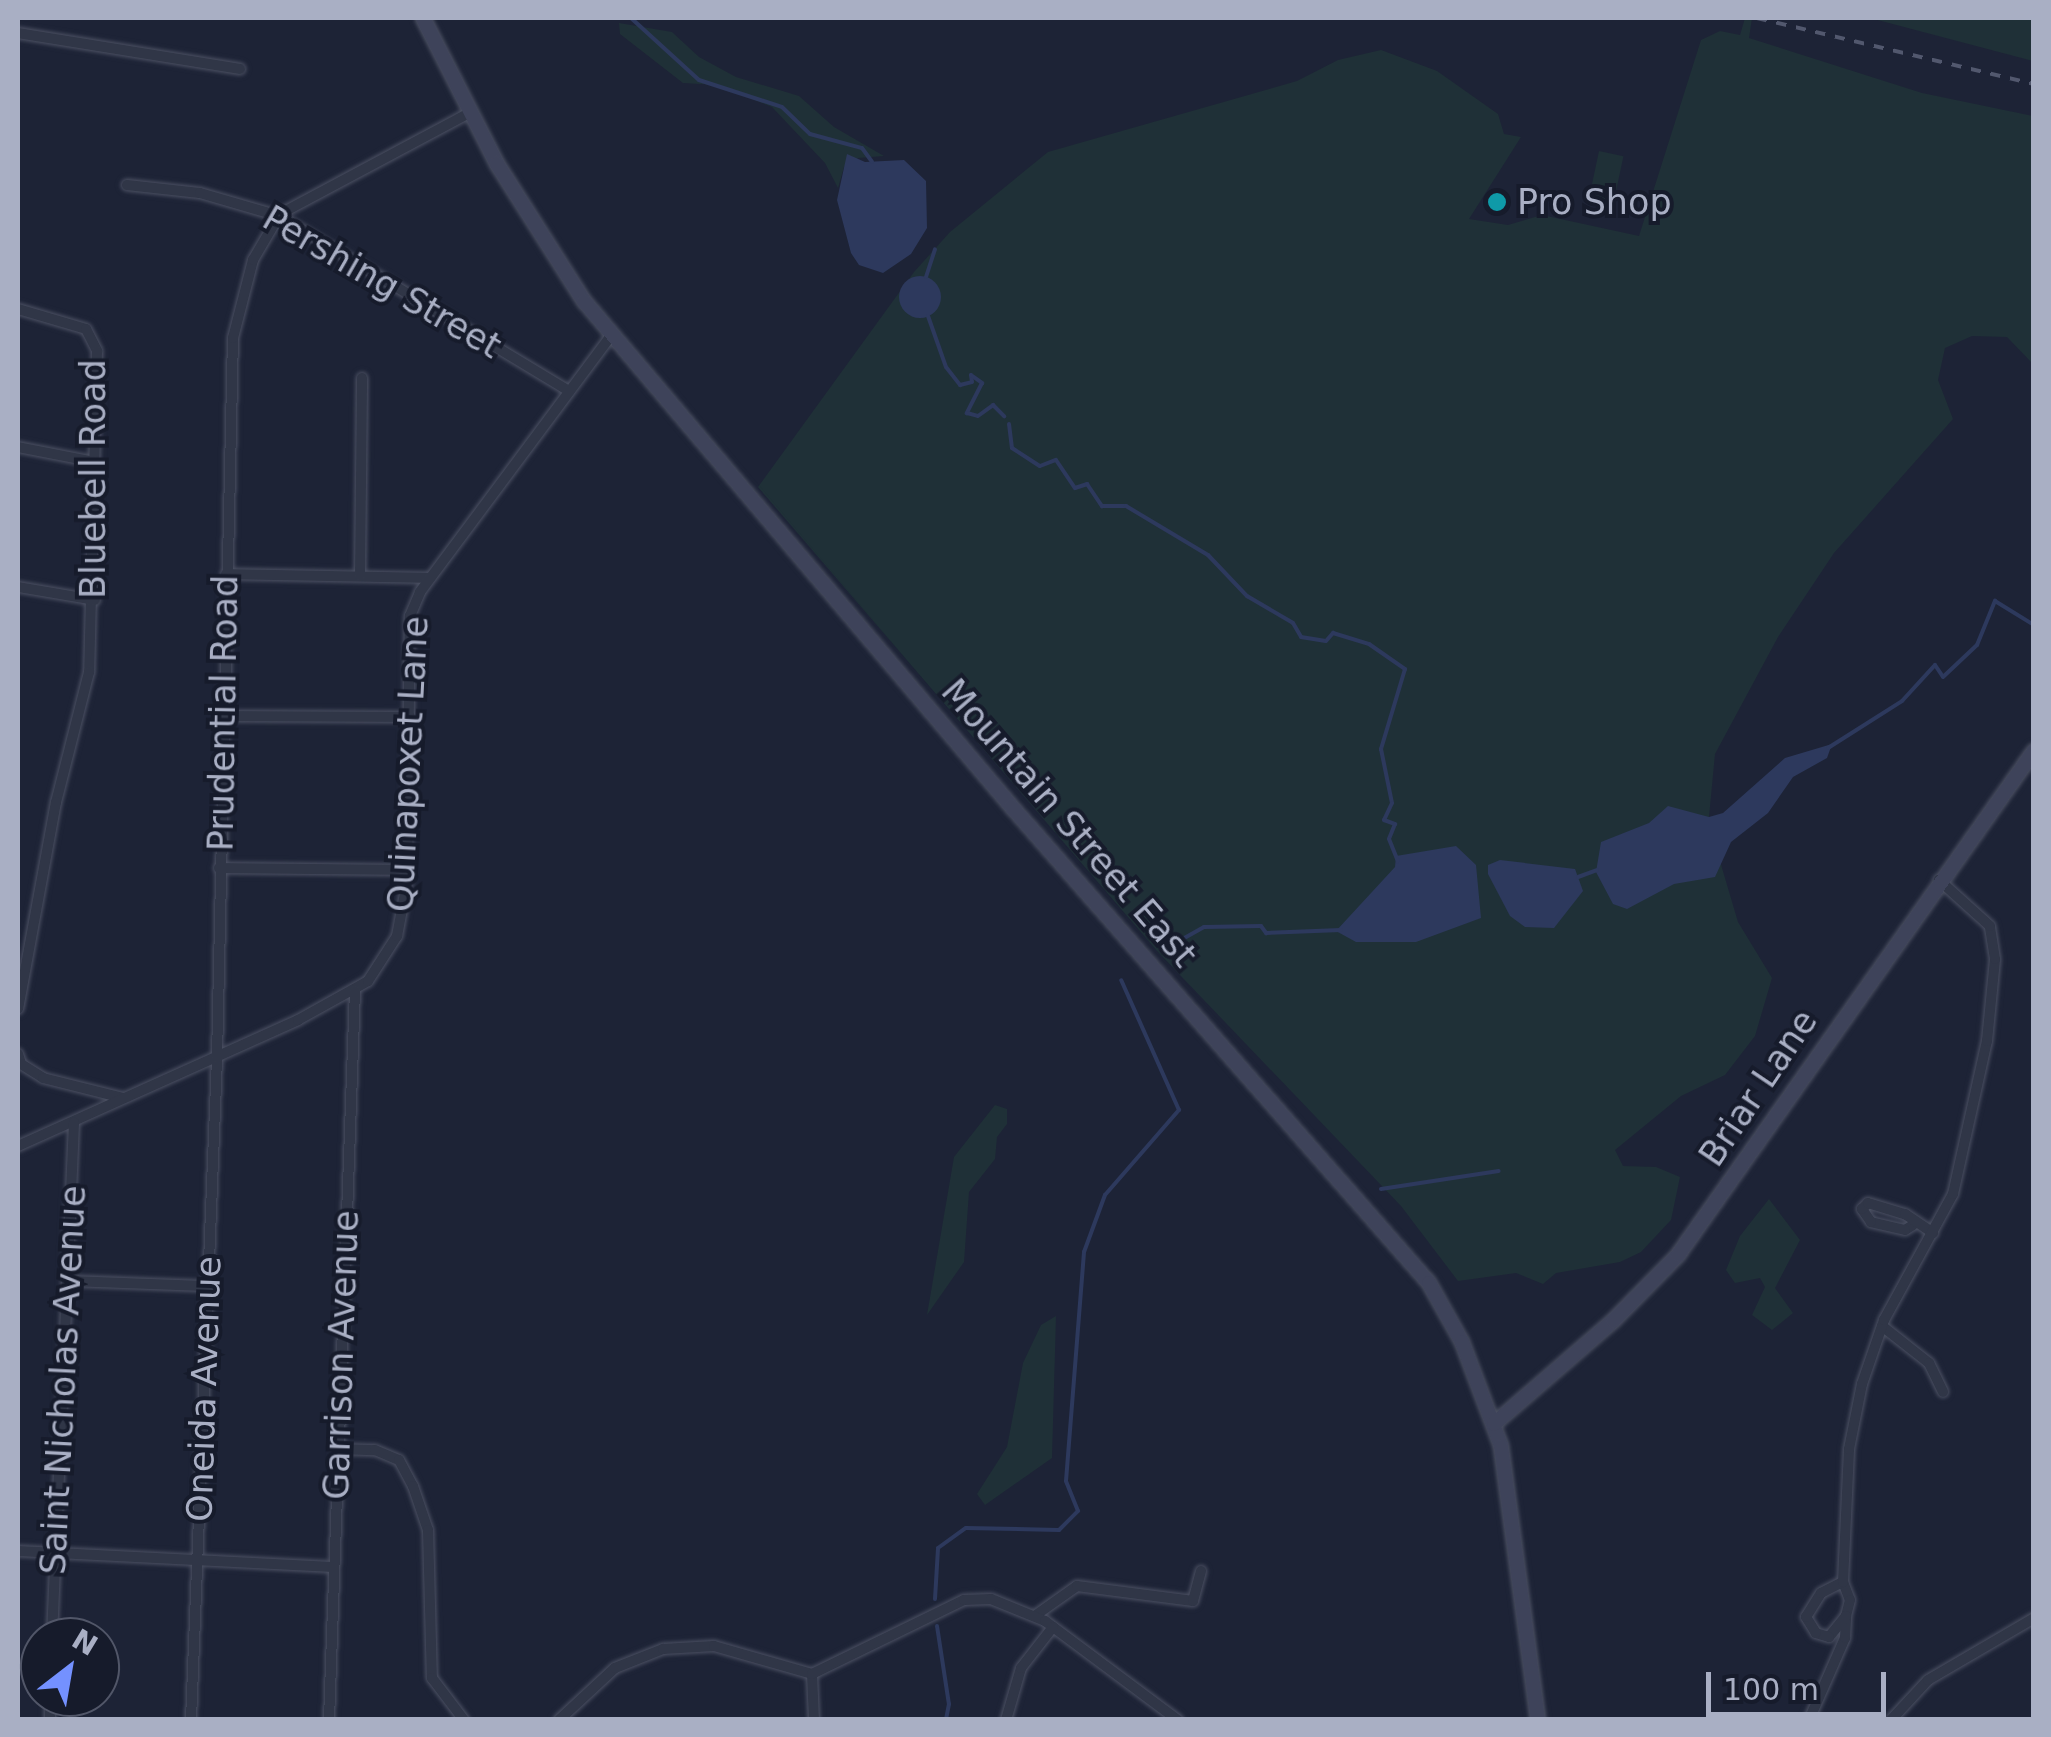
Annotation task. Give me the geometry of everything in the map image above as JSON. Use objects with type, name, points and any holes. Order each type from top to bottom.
[{"type":"main road","name":"Mountain Street East","points":[[423,18],[469,112],[542,242],[612,334],[1012,806],[1390,1233],[1447,1313],[1494,1424],[1510,1497],[1538,1720]]},
{"type":"main road","name":"Briar Lane","points":[[1494,1424],[1614,1321],[1678,1255],[1938,880],[2034,751]]},
{"type":"street","points":[[18,32],[240,69]]},
{"type":"street","points":[[279,216],[469,112]]},
{"type":"street","name":"Pershing Street","points":[[127,185],[200,193],[279,216],[569,392]]},
{"type":"street","name":"Prudential Road","points":[[216,1058],[230,367],[253,260],[279,216]]},
{"type":"street","name":"Bluebell Road","points":[[18,308],[86,329],[98,351],[95,600],[84,702],[56,802],[18,1009]]},
{"type":"street","name":"Quinapoxet Lane","points":[[18,1145],[216,1058],[355,990],[397,936],[407,870],[410,616],[430,578],[612,334]]},
{"type":"street","points":[[360,576],[362,378]]},
{"type":"street","points":[[18,447],[95,462]]},
{"type":"street","points":[[226,574],[430,578]]},
{"type":"street","points":[[18,587],[95,600]]},
{"type":"street","points":[[223,716],[410,717]]},
{"type":"street","points":[[219,868],[407,870]]},
{"type":"street","points":[[1810,1720],[1843,1648],[1850,1600],[1843,1582],[1849,1449],[1882,1326],[1932,1233],[1966,1153],[1994,959],[1986,918],[1938,880]]},
{"type":"street","name":"Garrison Avenue","points":[[329,1720],[355,990]]},
{"type":"street","points":[[18,1054],[43,1078],[122,1098]]},
{"type":"street","name":"Oneida Avenue","points":[[192,1720],[216,1058]]},
{"type":"street","name":"Saint Nicholas Avenue","points":[[52,1617],[74,1122]]},
{"type":"street","points":[[1914,1225],[1932,1233]]},
{"type":"street","points":[[68,1282],[206,1286]]},
{"type":"street","points":[[1882,1326],[1929,1364],[1943,1392]]},
{"type":"street","points":[[338,1449],[375,1450],[399,1460],[413,1486],[428,1530],[432,1678],[464,1720]]},
{"type":"street","points":[[18,1551],[198,1556],[333,1567]]},
{"type":"street","points":[[1036,1616],[1056,1595],[1077,1586],[1193,1602],[1201,1571]]},
{"type":"street","points":[[1843,1582],[1816,1598],[1807,1624],[1828,1637],[1846,1616]]},
{"type":"street","points":[[559,1720],[614,1668],[663,1649],[714,1646],[795,1673],[812,1674],[964,1600],[991,1599],[1036,1616],[1053,1627],[1178,1720]]},
{"type":"street","points":[[1890,1720],[1928,1680],[2034,1618]]},
{"type":"street","points":[[1006,1720],[1022,1668],[1053,1627]]},
{"type":"street","points":[[812,1674],[814,1720]]},
{"type":"shaded area","points":[[1745,18],[1752,18],[1749,38],[1922,93],[2033,116],[2033,364],[2007,337],[1972,336],[1945,348],[1938,380],[1953,419],[1834,553],[1778,637],[1715,754],[1709,817],[1738,922],[1772,978],[1755,1036],[1725,1075],[1681,1096],[1615,1150],[1623,1166],[1656,1167],[1680,1177],[1671,1220],[1641,1252],[1620,1262],[1556,1273],[1543,1284],[1516,1273],[1458,1281],[1401,1206],[1157,951],[758,487],[914,272],[950,232],[1048,152],[1297,81],[1338,60],[1381,50],[1437,71],[1498,114],[1504,134],[1521,137],[1469,219],[1508,225],[1542,215],[1639,236],[1701,40],[1720,31],[1740,35]]},
{"type":"shaded area","points":[[1870,18],[2033,18],[2033,61]]},
{"type":"shaded area","points":[[619,23],[672,32],[699,57],[736,77],[799,96],[834,127],[884,156],[858,158],[844,167],[838,188],[825,163],[772,107],[717,85],[683,83],[620,34]]},
{"type":"shaded area","points":[[1599,151],[1623,156],[1613,204],[1589,199]]},
{"type":"shaded area","points":[[995,1105],[1007,1109],[1007,1124],[997,1137],[995,1159],[969,1192],[964,1262],[927,1315],[954,1157]]},
{"type":"shaded area","points":[[1769,1199],[1800,1240],[1775,1288],[1793,1313],[1772,1330],[1752,1315],[1765,1287],[1760,1278],[1735,1283],[1726,1270],[1740,1236]]},
{"type":"shaded area","points":[[1056,1316],[1052,1458],[985,1505],[977,1494],[1007,1447],[1023,1363],[1041,1325]]},
{"type":"water","points":[[847,154],[865,162],[904,160],[926,181],[927,228],[911,254],[883,273],[859,265],[851,253],[837,200]]},
{"type":"water","points":[[920,276],[935,282],[941,297],[935,312],[920,318],[905,312],[899,297],[905,282]]},
{"type":"water","points":[[1832,744],[1827,758],[1793,777],[1768,813],[1731,842],[1715,877],[1674,884],[1627,909],[1613,904],[1596,872],[1601,842],[1649,823],[1668,806],[1709,817],[1723,813],[1785,758]]},
{"type":"water","points":[[1456,846],[1476,865],[1481,918],[1416,942],[1356,942],[1336,931],[1395,867],[1396,856]]},
{"type":"water","points":[[1500,860],[1575,869],[1583,891],[1554,928],[1525,927],[1510,916],[1488,874],[1488,865]]},
{"type":"waterway","points":[[631,18],[699,80],[782,107],[810,134],[862,148],[872,162]]},
{"type":"waterway","points":[[926,277],[935,249]]},
{"type":"waterway","points":[[928,316],[946,367],[960,385],[972,382],[971,375],[982,383],[967,413],[978,416],[993,405],[1004,416]]},
{"type":"waterway","points":[[1009,424],[1012,448],[1040,466],[1056,460],[1075,488],[1087,484],[1102,506],[1126,506],[1208,555],[1247,596],[1293,623],[1301,637],[1326,641],[1333,633],[1369,644],[1405,669],[1381,749],[1392,803],[1384,820],[1395,824],[1389,839],[1398,861]]},
{"type":"waterway","points":[[1828,748],[1902,701],[1935,665],[1943,677],[1977,645],[1995,601],[2034,625]]},
{"type":"waterway","points":[[1578,877],[1597,870]]},
{"type":"waterway","points":[[1163,950],[1204,927],[1261,926],[1266,933],[1341,930]]},
{"type":"waterway","points":[[935,1599],[938,1548],[966,1528],[1059,1530],[1078,1511],[1066,1481],[1084,1252],[1105,1195],[1179,1110],[1121,980]]},
{"type":"waterway","points":[[1381,1189],[1499,1171]]},
{"type":"waterway","points":[[937,1626],[949,1704],[946,1720]]},
{"type":"railway","points":[[1757,18],[2034,84]]},
{"type":"place","name":"Pro Shop","points":[[1497,202]]}]
